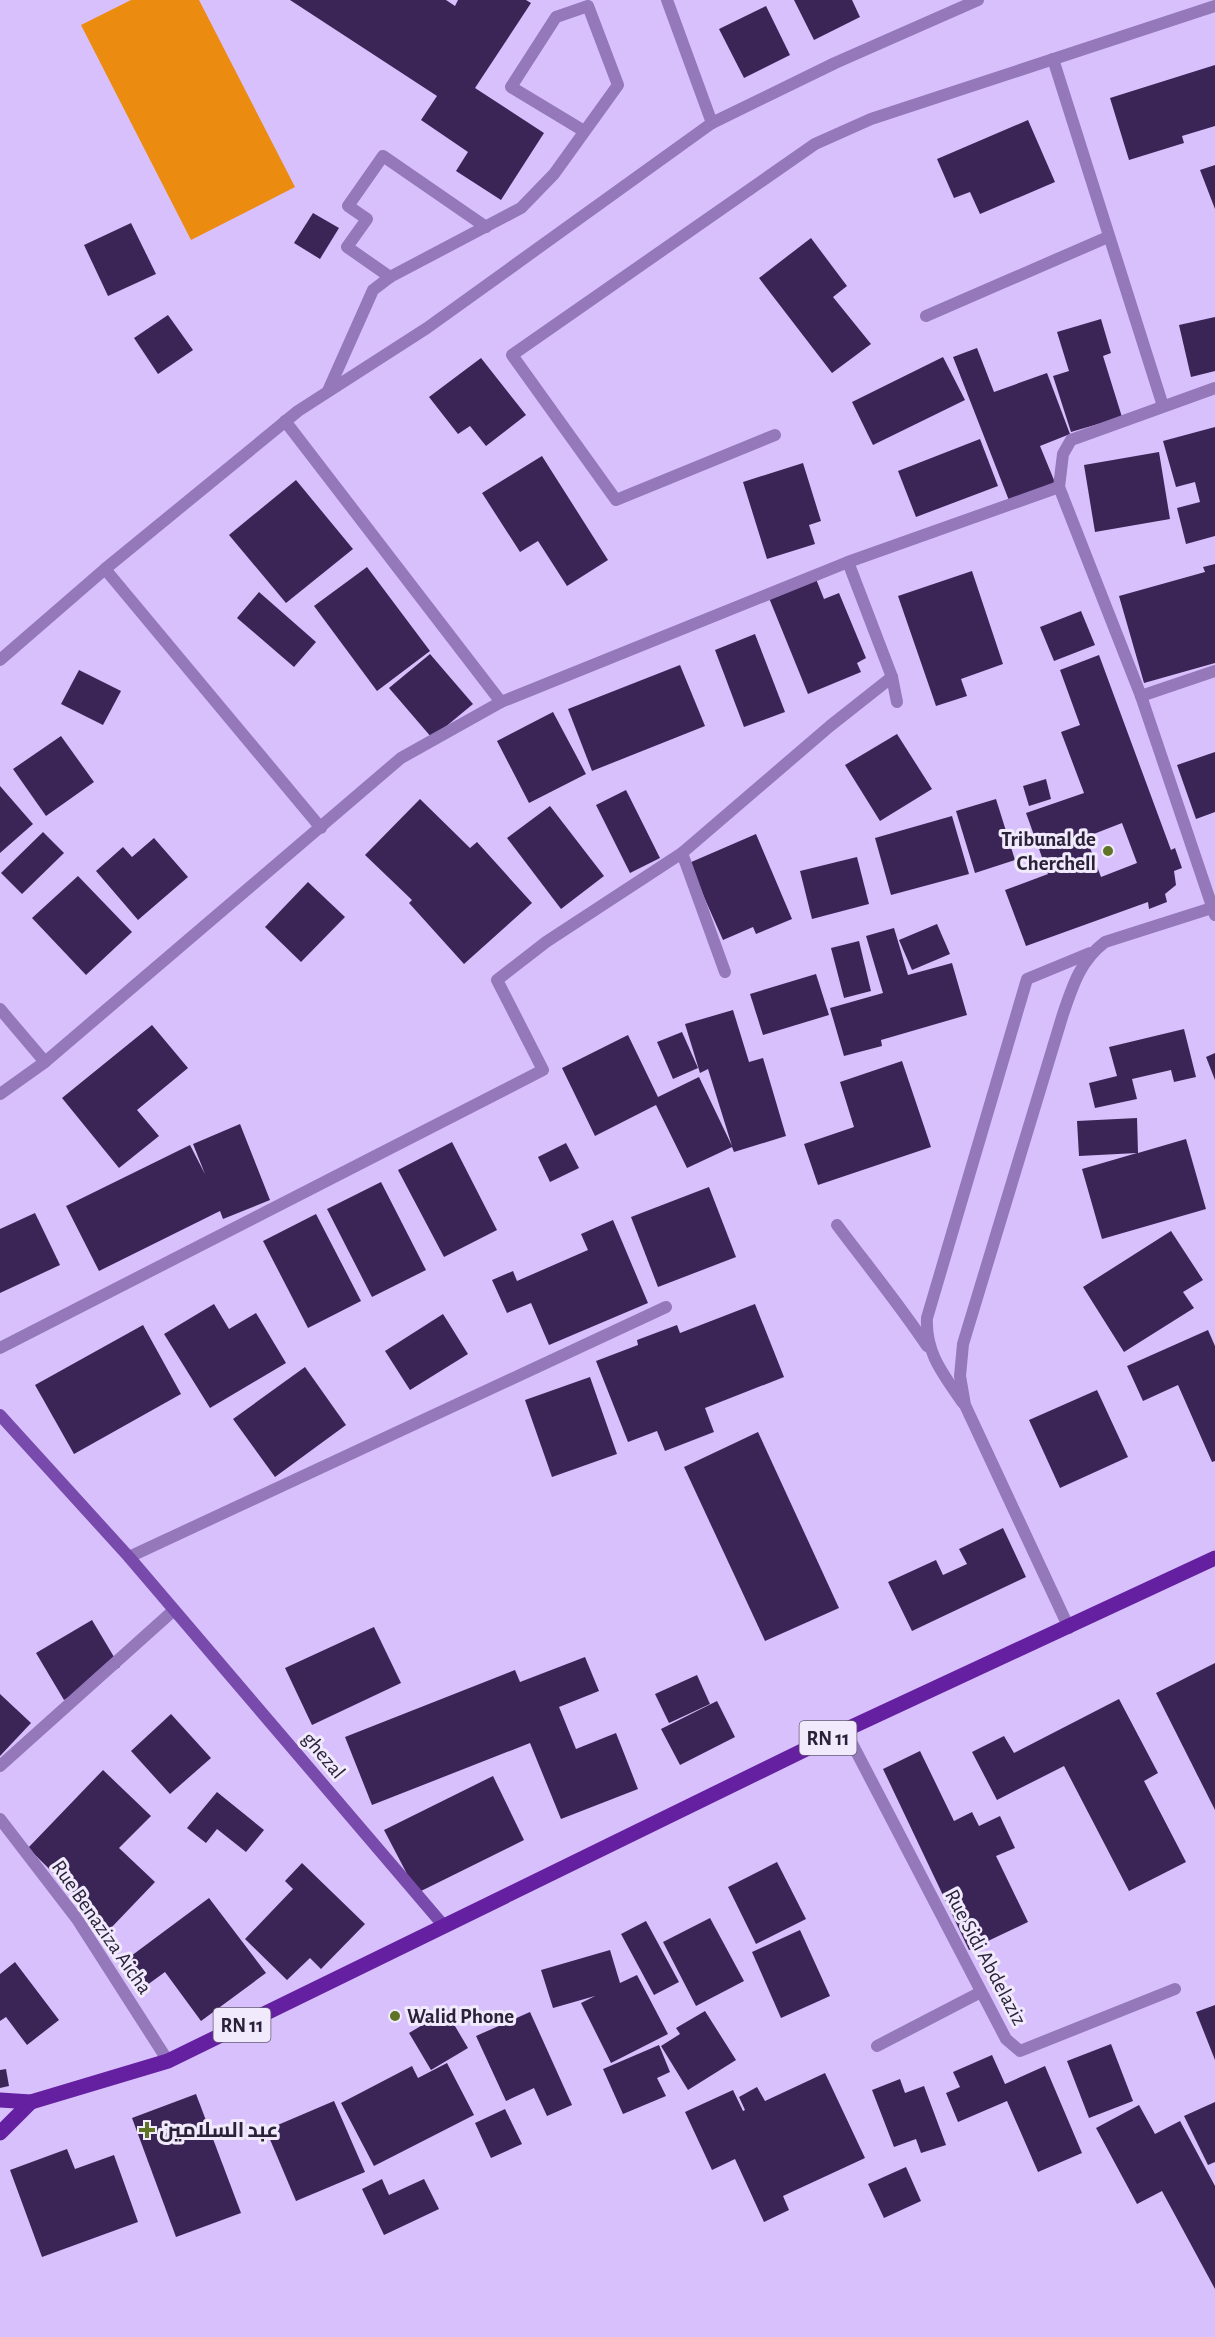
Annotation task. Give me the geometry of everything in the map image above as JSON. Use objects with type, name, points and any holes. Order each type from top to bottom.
[{"type":"main road","name":"ghezal","points":[[0,1415],[129,1557],[444,1926]]},
{"type":"main road","name":"RN 11","points":[[0,2133],[31,2102],[168,2061],[845,1730],[1069,1628],[1215,1558]]},
{"type":"main road","points":[[0,2100],[31,2102]]},
{"type":"street","points":[[667,0],[712,123]]},
{"type":"street","points":[[0,660],[105,569],[285,421],[427,328],[712,123],[835,63],[978,0]]},
{"type":"street","points":[[328,392],[373,290],[390,278],[521,208],[554,174],[618,85],[588,6],[556,17],[511,87],[584,131]]},
{"type":"street","points":[[775,435],[616,500],[512,355],[815,144],[871,119],[1215,6]]},
{"type":"street","points":[[1053,59],[1163,406]]},
{"type":"street","points":[[390,278],[347,247],[367,219],[348,206],[383,156],[486,227]]},
{"type":"street","points":[[926,316],[1108,237]]},
{"type":"street","points":[[929,1349],[927,1318],[1027,979],[1091,953],[1105,942],[1124,934],[1214,910],[1141,696],[1059,487],[1063,454],[1071,440],[1215,388]]},
{"type":"street","points":[[285,421],[501,702]]},
{"type":"street","points":[[0,1094],[45,1062],[401,758],[501,702],[848,561],[1059,487]]},
{"type":"street","points":[[848,561],[892,677],[897,702]]},
{"type":"street","points":[[105,569],[321,828]]},
{"type":"street","points":[[1141,696],[1215,671]]},
{"type":"street","points":[[0,1348],[543,1070],[497,980],[546,942],[682,853],[830,726],[892,677]]},
{"type":"street","points":[[682,853],[725,972]]},
{"type":"street","points":[[965,1405],[960,1376],[963,1344],[976,1296],[1063,1014],[1079,970],[1091,953]]},
{"type":"street","points":[[0,1009],[45,1062]]},
{"type":"street","points":[[837,1225],[860,1257],[880,1278],[965,1405],[1069,1628]]},
{"type":"street","points":[[129,1557],[666,1307]]},
{"type":"street","points":[[0,1766],[174,1610]]},
{"type":"street","name":"Rue Sidi Abdelaziz","points":[[845,1730],[1006,2039],[1020,2050],[1175,1989]]},
{"type":"street","name":"Rue Benaziza Aicha","points":[[0,1819],[77,1919],[168,2061]]},
{"type":"street","points":[[877,2046],[981,1992]]},
{"type":"shaded area","points":[[131,0],[199,0],[295,187],[191,240],[81,25]]},
{"type":"building","points":[[290,0],[446,0],[455,6],[458,0],[526,0],[531,3],[475,88],[544,133],[501,200],[456,171],[468,152],[421,120],[437,96]]},
{"type":"building","points":[[794,0],[852,0],[860,17],[814,40]]},
{"type":"building","points":[[766,6],[790,55],[744,78],[719,29]]},
{"type":"building","points":[[1215,65],[1215,126],[1182,136],[1184,143],[1129,160],[1110,98]]},
{"type":"building","points":[[1028,120],[1055,182],[980,214],[970,192],[954,198],[937,159]]},
{"type":"building","points":[[1215,165],[1215,209],[1200,170]]},
{"type":"building","points":[[313,213],[339,228],[320,259],[294,243]]},
{"type":"building","points":[[131,223],[156,274],[108,296],[84,245]]},
{"type":"building","points":[[811,238],[847,286],[833,297],[871,344],[832,373],[759,278]]},
{"type":"building","points":[[168,315],[193,350],[158,374],[134,338]]},
{"type":"building","points":[[1215,317],[1215,371],[1191,377],[1179,325]]},
{"type":"building","points":[[1101,319],[1111,353],[1103,356],[1122,417],[1071,432],[1053,376],[1069,371],[1057,332]]},
{"type":"building","points":[[977,348],[994,392],[1047,373],[1070,434],[1040,446],[1056,485],[1010,503],[953,357]]},
{"type":"building","points":[[943,357],[965,400],[873,445],[852,402]]},
{"type":"building","points":[[481,358],[526,415],[486,446],[470,426],[458,434],[429,397]]},
{"type":"building","points":[[1215,427],[1215,536],[1186,544],[1177,508],[1200,502],[1195,482],[1176,487],[1163,441]]},
{"type":"building","points":[[980,439],[998,486],[916,517],[898,471]]},
{"type":"building","points":[[1159,452],[1170,519],[1095,532],[1084,465]]},
{"type":"building","points":[[542,456],[608,560],[567,586],[538,541],[520,552],[482,493]]},
{"type":"building","points":[[803,463],[821,521],[809,525],[815,544],[767,559],[743,482]]},
{"type":"building","points":[[296,480],[353,549],[286,603],[229,535]]},
{"type":"building","points":[[1215,564],[1215,663],[1144,683],[1119,596],[1205,572],[1203,567]]},
{"type":"building","points":[[367,567],[430,651],[377,691],[314,606]]},
{"type":"building","points":[[972,571],[1003,664],[961,679],[967,696],[936,706],[898,596]]},
{"type":"building","points":[[816,579],[824,599],[839,593],[866,658],[857,663],[861,672],[808,694],[769,598]]},
{"type":"building","points":[[259,592],[316,642],[294,667],[237,618]]},
{"type":"building","points":[[1081,611],[1095,645],[1054,661],[1040,627]]},
{"type":"building","points":[[755,634],[785,712],[744,727],[715,650]]},
{"type":"building","points":[[430,654],[473,704],[432,738],[389,688]]},
{"type":"building","points":[[1099,655],[1171,850],[1175,848],[1182,868],[1174,871],[1176,885],[1165,894],[1167,902],[1149,909],[1148,902],[1026,946],[1005,890],[1048,874],[1026,813],[1084,793],[1061,732],[1080,725],[1060,670]],"holes":[[[1122,823],[1137,863],[1101,877],[1086,837]]]},
{"type":"building","points":[[680,665],[705,726],[592,771],[568,709]]},
{"type":"building","points":[[79,670],[121,691],[103,725],[61,704]]},
{"type":"building","points":[[553,712],[586,774],[529,803],[497,741]]},
{"type":"building","points":[[897,734],[932,789],[880,821],[845,765]]},
{"type":"building","points":[[61,736],[94,782],[46,816],[13,769]]},
{"type":"building","points":[[1215,752],[1215,812],[1196,819],[1177,765]]},
{"type":"building","points":[[1046,779],[1051,799],[1029,806],[1023,786]]},
{"type":"building","points":[[0,786],[33,824],[0,853]]},
{"type":"building","points":[[626,790],[660,858],[630,873],[596,805]]},
{"type":"building","points":[[420,799],[470,848],[477,842],[532,903],[464,964],[409,903],[412,900],[365,855]]},
{"type":"building","points":[[996,799],[1015,860],[975,873],[956,811]]},
{"type":"building","points":[[550,806],[604,876],[561,909],[507,838]]},
{"type":"building","points":[[952,816],[969,874],[891,895],[875,838]]},
{"type":"building","points":[[43,832],[64,853],[22,894],[1,873]]},
{"type":"building","points":[[756,834],[792,919],[756,934],[753,927],[723,940],[689,863]]},
{"type":"building","points":[[154,838],[188,877],[138,920],[96,871],[123,847],[132,857]]},
{"type":"building","points":[[857,857],[869,904],[812,919],[800,871]]},
{"type":"building","points":[[78,876],[132,932],[86,975],[32,918]]},
{"type":"building","points":[[308,882],[345,917],[301,962],[265,927]]},
{"type":"building","points":[[937,924],[950,954],[912,970],[899,940]]},
{"type":"building","points":[[894,928],[908,975],[952,963],[967,1015],[881,1040],[882,1046],[844,1056],[830,1008],[883,993],[866,936]]},
{"type":"building","points":[[859,941],[871,991],[844,998],[831,948]]},
{"type":"building","points":[[816,974],[829,1015],[763,1035],[750,994]]},
{"type":"building","points":[[733,1010],[749,1062],[763,1058],[786,1136],[734,1152],[732,1147],[687,1168],[656,1105],[595,1136],[562,1068],[628,1035],[658,1097],[699,1077],[732,1146],[708,1069],[700,1073],[685,1024]]},
{"type":"building","points":[[152,1025],[188,1068],[137,1110],[159,1136],[119,1168],[62,1098]]},
{"type":"building","points":[[1184,1029],[1196,1077],[1174,1082],[1171,1070],[1132,1079],[1137,1099],[1095,1108],[1089,1083],[1117,1076],[1109,1047]]},
{"type":"building","points":[[682,1032],[698,1068],[673,1079],[657,1042]]},
{"type":"building","points":[[1215,1053],[1215,1080],[1206,1057]]},
{"type":"building","points":[[902,1061],[931,1147],[818,1185],[804,1144],[854,1127],[840,1082]]},
{"type":"building","points":[[1137,1118],[1138,1153],[1186,1139],[1206,1209],[1102,1239],[1082,1169],[1137,1153],[1079,1156],[1077,1121]]},
{"type":"building","points":[[240,1124],[270,1200],[223,1219],[220,1211],[99,1271],[66,1206],[190,1145],[205,1174],[193,1144]]},
{"type":"building","points":[[452,1142],[497,1230],[444,1257],[398,1170]]},
{"type":"building","points":[[566,1143],[579,1168],[550,1182],[538,1157]]},
{"type":"building","points":[[381,1182],[426,1270],[372,1297],[327,1209]]},
{"type":"building","points":[[709,1187],[736,1257],[658,1287],[631,1217]]},
{"type":"building","points":[[35,1213],[60,1265],[0,1293],[0,1229]]},
{"type":"building","points":[[316,1214],[361,1301],[308,1328],[263,1241]]},
{"type":"building","points":[[613,1220],[648,1303],[549,1345],[531,1303],[507,1313],[492,1280],[513,1271],[517,1281],[588,1250],[581,1234]]},
{"type":"building","points":[[1171,1231],[1203,1280],[1183,1292],[1194,1308],[1124,1352],[1083,1287]]},
{"type":"building","points":[[214,1304],[229,1329],[256,1313],[286,1363],[210,1408],[164,1334]]},
{"type":"building","points":[[755,1304],[784,1377],[705,1408],[714,1432],[665,1451],[657,1431],[628,1442],[596,1361],[638,1345],[637,1340],[677,1325],[680,1333]]},
{"type":"building","points":[[443,1314],[468,1354],[410,1390],[385,1351]]},
{"type":"building","points":[[143,1325],[181,1394],[74,1454],[35,1385]]},
{"type":"building","points":[[1208,1330],[1215,1346],[1215,1461],[1212,1462],[1178,1385],[1143,1401],[1127,1366]]},
{"type":"building","points":[[305,1367],[346,1425],[275,1477],[233,1419]]},
{"type":"building","points":[[590,1377],[617,1454],[552,1477],[525,1400]]},
{"type":"building","points":[[1097,1390],[1128,1457],[1060,1488],[1029,1420]]},
{"type":"building","points":[[758,1432],[839,1608],[765,1641],[684,1467]]},
{"type":"building","points":[[1003,1528],[1026,1577],[912,1631],[888,1582],[936,1560],[943,1575],[967,1564],[959,1549]]},
{"type":"building","points":[[92,1620],[120,1667],[64,1700],[36,1653]]},
{"type":"building","points":[[374,1627],[401,1683],[312,1725],[285,1668]]},
{"type":"building","points":[[585,1657],[599,1691],[559,1707],[576,1749],[616,1733],[638,1789],[561,1819],[530,1743],[372,1805],[345,1737],[515,1670],[520,1682]]},
{"type":"building","points":[[1215,1663],[1215,1810],[1156,1693]]},
{"type":"building","points":[[697,1675],[710,1704],[669,1723],[655,1694]]},
{"type":"building","points":[[0,1694],[31,1723],[0,1756]]},
{"type":"building","points":[[1119,1699],[1158,1773],[1144,1781],[1186,1862],[1129,1891],[1064,1766],[997,1800],[972,1752],[1004,1736],[1014,1753]]},
{"type":"building","points":[[717,1701],[735,1737],[680,1765],[661,1729]]},
{"type":"building","points":[[171,1714],[211,1758],[170,1794],[131,1751]]},
{"type":"building","points":[[920,1751],[954,1821],[972,1812],[979,1826],[1000,1816],[1015,1848],[996,1856],[1028,1922],[969,1950],[883,1769]]},
{"type":"building","points":[[103,1770],[151,1816],[119,1848],[155,1882],[110,1929],[28,1848]]},
{"type":"building","points":[[493,1776],[524,1840],[417,1893],[384,1830]]},
{"type":"building","points":[[217,1792],[264,1830],[246,1852],[217,1829],[206,1843],[187,1828]]},
{"type":"building","points":[[777,1862],[806,1919],[756,1944],[728,1887]]},
{"type":"building","points":[[302,1863],[365,1924],[321,1969],[310,1958],[287,1980],[245,1939],[293,1889],[285,1881]]},
{"type":"building","points":[[209,1898],[266,1973],[201,2021],[165,1972],[143,1988],[123,1962]]},
{"type":"building","points":[[710,1918],[744,1981],[696,2006],[663,1942]]},
{"type":"building","points":[[646,1921],[679,1982],[654,1995],[621,1934]]},
{"type":"building","points":[[800,1930],[830,1996],[781,2018],[752,1952]]},
{"type":"building","points":[[610,1950],[620,1983],[637,1975],[668,2034],[611,2063],[581,2003],[595,1996],[553,2008],[541,1970]]},
{"type":"building","points":[[15,1962],[59,2020],[27,2045],[6,2017],[0,2021],[0,1974]]},
{"type":"building","points":[[1215,2005],[1215,2060],[1196,2012]]},
{"type":"building","points":[[446,2011],[468,2048],[431,2070],[409,2033]]},
{"type":"building","points":[[705,2011],[736,2060],[688,2090],[661,2046],[680,2034],[676,2028]]},
{"type":"building","points":[[530,2012],[572,2105],[547,2116],[534,2088],[506,2101],[476,2036]]},
{"type":"building","points":[[1111,2044],[1133,2101],[1089,2118],[1067,2061]]},
{"type":"building","points":[[659,2045],[670,2072],[657,2078],[666,2096],[623,2114],[603,2069]]},
{"type":"building","points":[[992,2055],[1005,2084],[1045,2066],[1082,2153],[1038,2172],[1007,2101],[958,2122],[946,2093],[960,2087],[953,2072]]},
{"type":"building","points":[[447,2063],[474,2115],[374,2166],[341,2103],[412,2066],[418,2078]]},
{"type":"building","points":[[6,2069],[9,2086],[0,2088],[0,2070]]},
{"type":"building","points":[[825,2073],[865,2158],[783,2196],[789,2210],[764,2222],[735,2159],[712,2170],[685,2112],[733,2090],[743,2111],[745,2110],[739,2097],[757,2087],[765,2101]]},
{"type":"building","points":[[900,2079],[905,2093],[924,2086],[946,2145],[921,2153],[916,2139],[894,2147],[872,2090]]},
{"type":"building","points":[[196,2094],[241,2213],[176,2237],[132,2118]]},
{"type":"building","points":[[334,2101],[365,2172],[296,2201],[266,2130]]},
{"type":"building","points":[[1215,2102],[1215,2162],[1208,2165],[1184,2116]]},
{"type":"building","points":[[1139,2105],[1155,2134],[1180,2121],[1215,2186],[1215,2289],[1162,2191],[1137,2204],[1096,2128]]},
{"type":"building","points":[[505,2109],[522,2144],[491,2158],[475,2123]]},
{"type":"building","points":[[67,2149],[75,2169],[114,2155],[138,2222],[42,2257],[10,2170]]},
{"type":"building","points":[[906,2167],[921,2201],[884,2218],[868,2184]]},
{"type":"building","points":[[382,2179],[389,2195],[424,2179],[439,2209],[384,2235],[362,2189]]},
{"type":"place","name":"Tribunal de Cherchell","points":[[1108,851]]},
{"type":"place","name":"Walid Phone","points":[[395,2016]]},
{"type":"place","name":"عبد السلامين","points":[[147,2130]]}]
